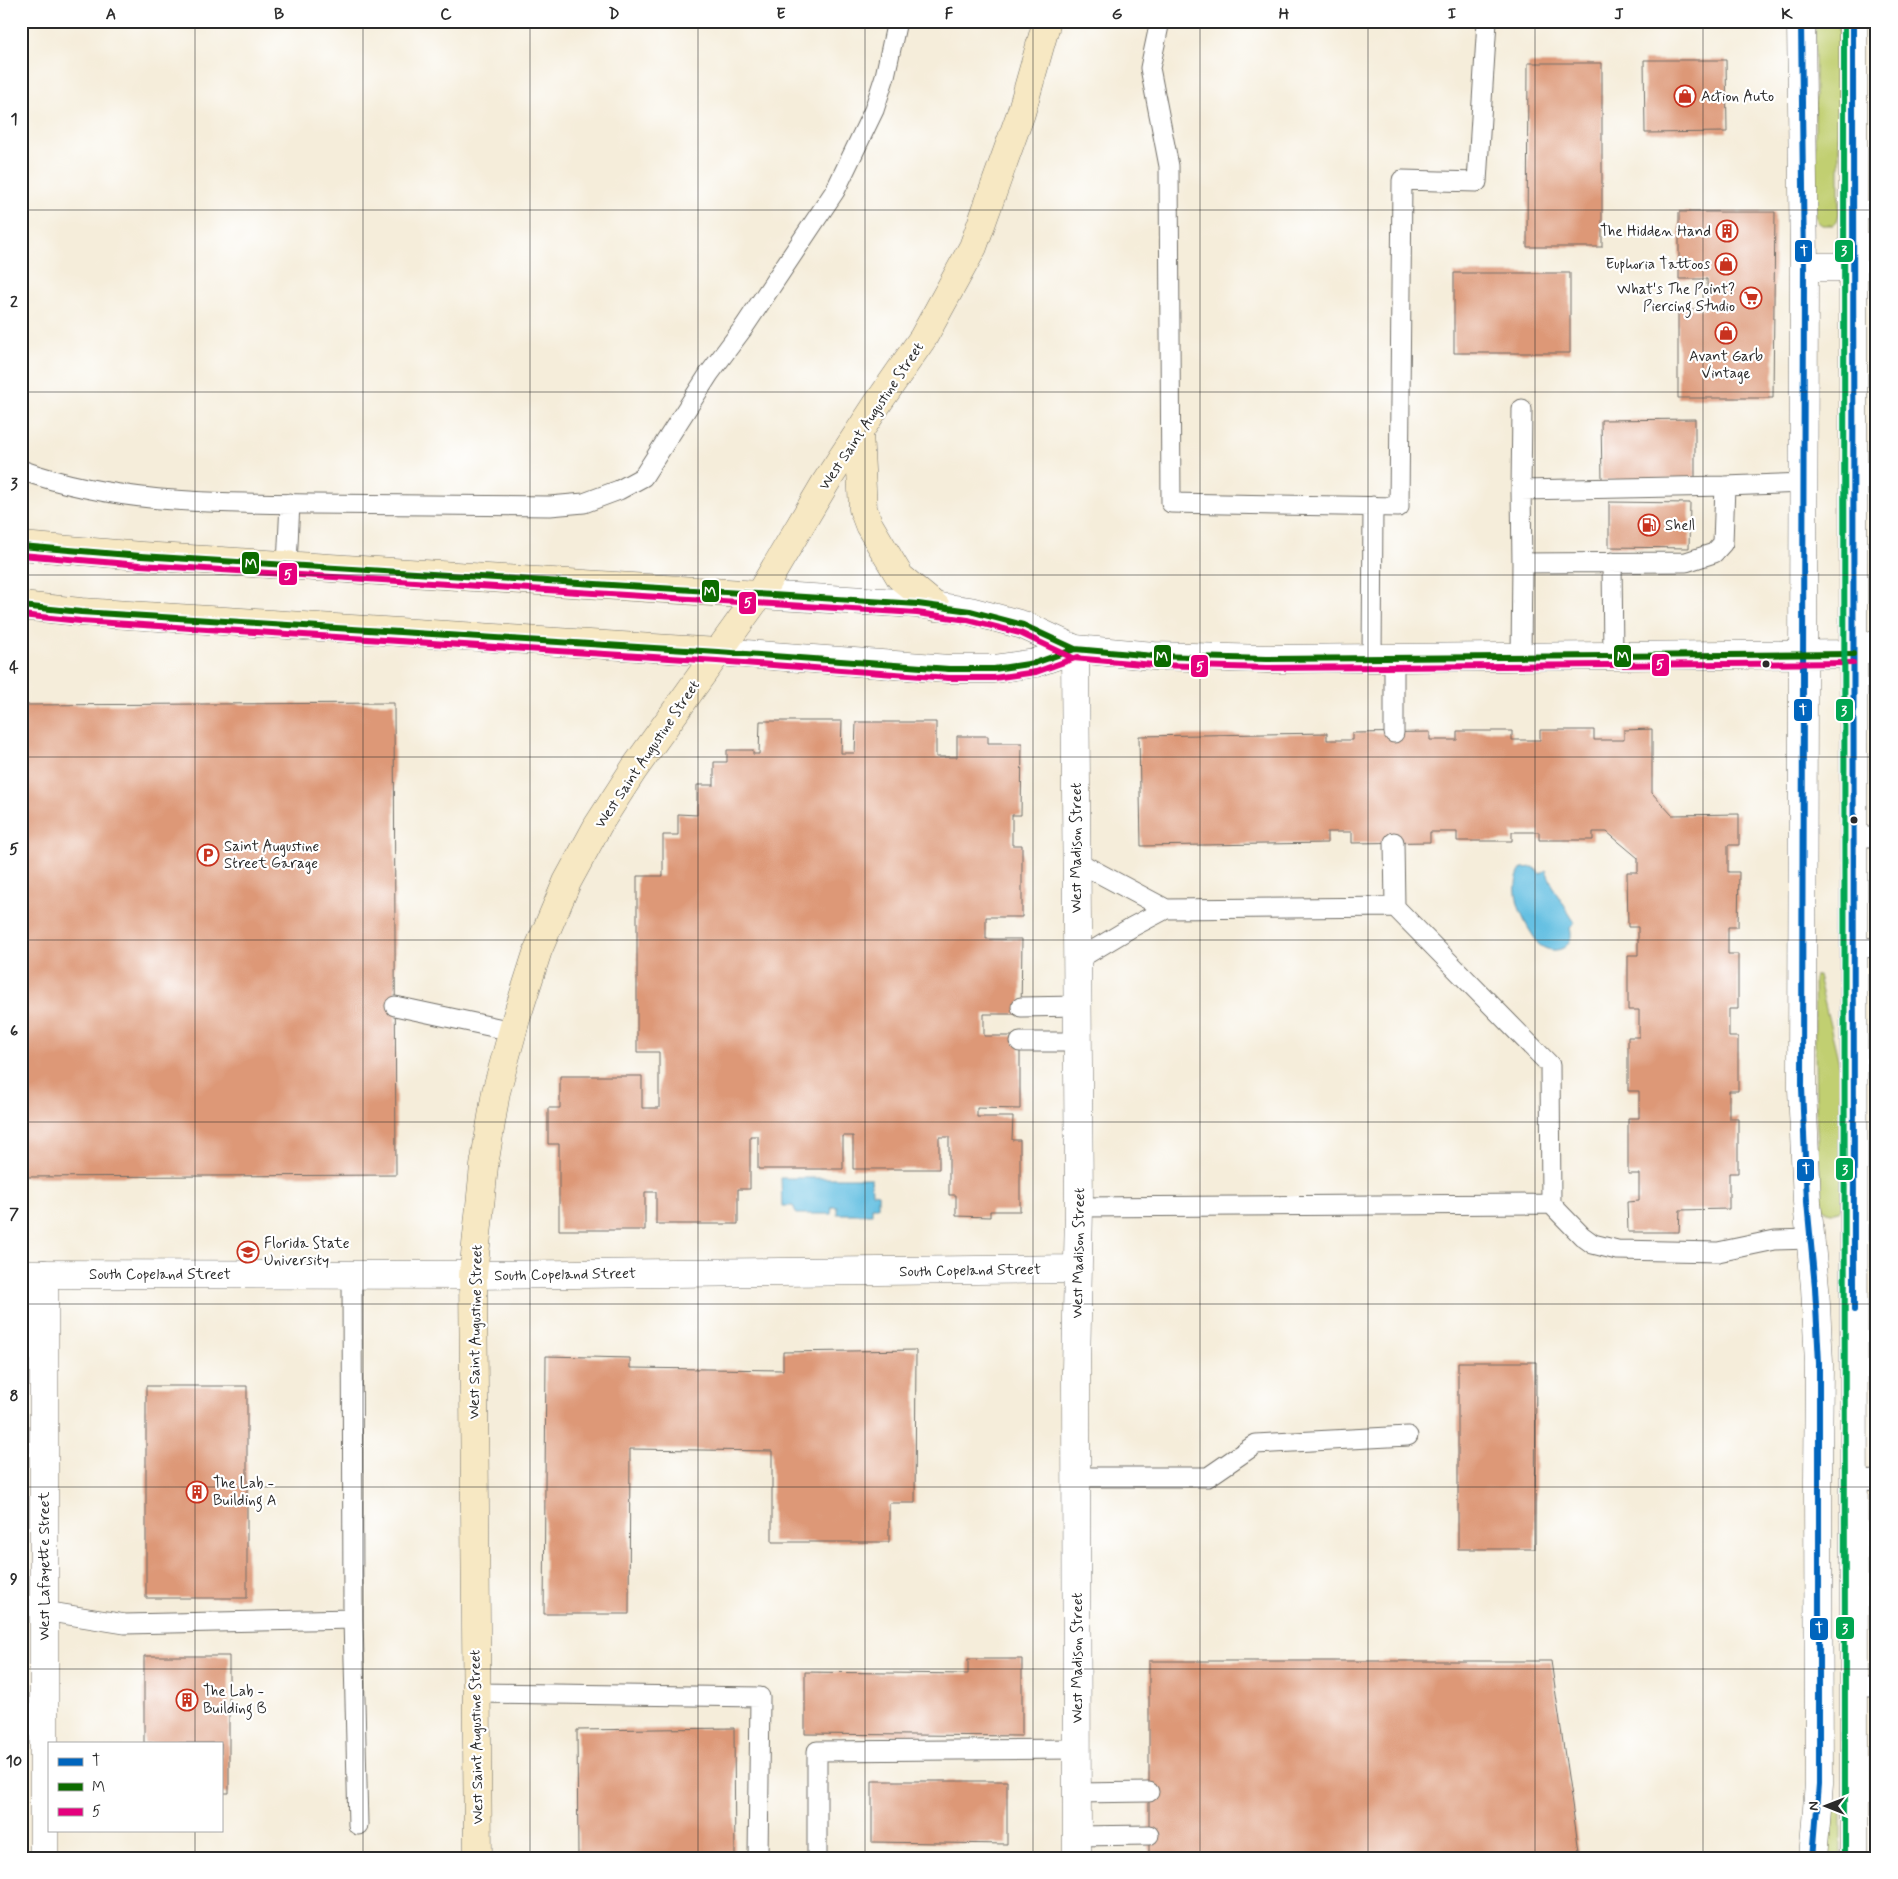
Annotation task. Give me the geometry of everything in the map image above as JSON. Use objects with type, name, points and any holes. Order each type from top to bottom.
[{"type":"main road","name":"West Saint Augustine Street","points":[[478,1858],[473,1275],[484,1166],[496,1092],[512,1031],[538,950],[567,882],[589,842],[634,769],[759,595],[826,482],[923,338],[973,247],[1021,113],[1047,21]]},
{"type":"main road","points":[[858,432],[863,509],[869,525],[900,578],[936,607]]},
{"type":"main road","points":[[21,546],[759,595]]},
{"type":"main road","points":[[21,606],[99,613],[718,652]]},
{"type":"street","points":[[1801,21],[1804,267],[1802,1088],[1804,1165],[1819,1363],[1819,1784],[1813,1858]]},
{"type":"street","points":[[1853,21],[1853,267],[1865,649],[1865,948],[1854,1239],[1866,1480],[1866,1687],[1854,1858]]},
{"type":"street","points":[[1804,267],[1853,267]]},
{"type":"street","points":[[759,595],[918,604],[970,611],[1023,625],[1075,648],[1190,657],[1383,658],[1802,655],[1865,649]]},
{"type":"street","points":[[718,652],[949,669],[994,669],[1035,663],[1075,648]]},
{"type":"street","name":"West Madison Street","points":[[1075,648],[1079,1207],[1076,1477],[1077,1847]]},
{"type":"street","points":[[1865,649],[1877,668]]},
{"type":"street","points":[[1810,1239],[1854,1239]]},
{"type":"street","name":"South Copeland Street","points":[[32,1274],[473,1275],[1078,1269]]},
{"type":"street","name":"West Lafayette Street","points":[[32,1274],[44,1611],[44,1858]]},
{"type":"street","points":[[1818,1481],[1866,1480]]},
{"type":"lane","points":[[21,470],[95,491],[182,502],[550,506],[584,503],[620,490],[643,477],[709,374],[744,326],[835,191],[874,110],[885,76],[897,21]]},
{"type":"lane","points":[[1160,21],[1150,68],[1169,166],[1171,503],[1399,507],[1402,180],[1477,182],[1487,21]]},
{"type":"lane","points":[[1521,657],[1522,409]]},
{"type":"lane","points":[[1521,490],[1802,483]]},
{"type":"lane","points":[[1522,563],[1686,562],[1714,553],[1723,542],[1725,486]]},
{"type":"lane","points":[[288,565],[290,504]]},
{"type":"lane","points":[[1373,506],[1383,658],[1394,732]]},
{"type":"lane","points":[[1612,562],[1613,657]]},
{"type":"lane","points":[[1394,842],[1395,907],[1550,1065],[1551,1204],[1582,1236],[1594,1244],[1617,1250],[1718,1252],[1775,1240],[1810,1239]]},
{"type":"lane","points":[[1076,861],[1166,909]]},
{"type":"lane","points":[[1077,960],[1166,909],[1395,907]]},
{"type":"lane","points":[[395,1006],[512,1031]]},
{"type":"lane","points":[[1021,1007],[1078,1006]]},
{"type":"lane","points":[[1020,1042],[1078,1042]]},
{"type":"lane","points":[[1079,1207],[1551,1204]]},
{"type":"lane","points":[[352,1275],[353,1619],[358,1825]]},
{"type":"lane","points":[[1076,1477],[1208,1476],[1256,1444],[1408,1436]]},
{"type":"lane","points":[[44,1611],[125,1624],[353,1619]]},
{"type":"lane","points":[[476,1693],[760,1697],[758,1858]]},
{"type":"lane","points":[[817,1858],[817,1751],[1077,1749]]},
{"type":"lane","points":[[1077,1793],[1149,1792]]},
{"type":"lane","points":[[1077,1847],[1149,1835]]},
{"type":"green space","points":[[1815,21],[1839,21],[1839,214],[1837,221],[1833,225],[1822,225],[1817,221],[1815,215]]},
{"type":"green space","points":[[1815,976],[1818,976],[1841,1071],[1843,1204],[1839,1211],[1831,1212],[1824,1210],[1822,1204],[1816,1115]]},
{"type":"green space","points":[[1831,1798],[1841,1803],[1841,1858],[1826,1858]]},
{"type":"water","points":[[1534,867],[1540,874],[1546,870],[1555,891],[1575,923],[1570,928],[1571,935],[1567,945],[1558,950],[1547,949],[1539,945],[1525,922],[1518,903],[1516,884],[1518,876],[1522,868]]},
{"type":"water","points":[[781,1178],[871,1178],[872,1193],[878,1194],[878,1207],[872,1207],[872,1214],[837,1214],[837,1207],[832,1207],[831,1214],[797,1214],[793,1206],[782,1206]]},
{"type":"building","name":"Action Auto","points":[[1644,60],[1726,60],[1727,132],[1645,133]]},
{"type":"building","points":[[1528,63],[1602,63],[1602,247],[1527,247]]},
{"type":"building","points":[[1679,212],[1775,212],[1773,398],[1678,398],[1678,309],[1708,309],[1707,279],[1679,279]]},
{"type":"building","points":[[1454,273],[1570,273],[1570,353],[1454,353]]},
{"type":"building","points":[[1695,419],[1695,479],[1602,480],[1601,420]]},
{"type":"building","name":"Shell","points":[[1609,502],[1690,503],[1689,548],[1609,547]]},
{"type":"building","name":"Saint Augustine Street Garage","points":[[394,703],[396,1175],[21,1177],[21,705]]},
{"type":"building","points":[[760,721],[842,721],[841,753],[855,753],[856,722],[936,722],[936,757],[957,757],[957,736],[988,736],[988,743],[1022,743],[1021,815],[1012,815],[1012,845],[1022,845],[1022,917],[986,917],[986,939],[1022,939],[1021,1014],[984,1014],[984,1036],[1020,1036],[1020,1109],[977,1108],[977,1117],[1013,1117],[1012,1140],[1020,1140],[1020,1211],[990,1211],[990,1217],[956,1216],[956,1195],[949,1195],[949,1137],[939,1137],[939,1169],[853,1169],[853,1136],[843,1136],[843,1169],[758,1169],[758,1136],[750,1136],[750,1189],[738,1189],[738,1224],[656,1224],[656,1192],[645,1192],[645,1230],[559,1230],[559,1144],[548,1144],[548,1108],[560,1108],[560,1076],[642,1076],[642,1108],[659,1108],[659,1052],[637,1052],[637,876],[663,876],[663,835],[678,835],[678,814],[697,815],[697,785],[714,785],[714,762],[727,762],[727,750],[753,750],[753,754],[759,754]]},
{"type":"building","points":[[1652,729],[1652,793],[1672,815],[1739,814],[1739,845],[1728,845],[1728,872],[1739,872],[1738,927],[1728,927],[1728,954],[1738,954],[1738,1009],[1729,1009],[1729,1037],[1738,1037],[1738,1091],[1729,1091],[1729,1118],[1738,1118],[1738,1173],[1729,1173],[1729,1209],[1680,1210],[1679,1232],[1628,1232],[1627,1202],[1639,1201],[1639,1174],[1628,1174],[1628,1118],[1639,1118],[1639,1091],[1628,1091],[1628,1037],[1639,1037],[1639,1010],[1628,1010],[1628,955],[1638,955],[1638,927],[1628,927],[1627,872],[1638,872],[1638,858],[1607,832],[1593,832],[1593,840],[1539,840],[1539,832],[1512,832],[1512,841],[1457,841],[1457,832],[1430,832],[1430,842],[1352,843],[1352,832],[1327,832],[1327,843],[1141,846],[1139,736],[1327,733],[1327,740],[1352,740],[1352,733],[1430,732],[1430,740],[1457,740],[1457,731],[1512,731],[1512,740],[1540,740],[1540,730],[1594,730],[1594,740],[1624,740],[1624,730]]},
{"type":"building","points":[[916,1350],[915,1503],[889,1503],[889,1542],[772,1542],[772,1451],[630,1449],[629,1614],[544,1614],[546,1356],[630,1358],[630,1368],[783,1370],[783,1352]]},
{"type":"building","points":[[1458,1362],[1536,1362],[1535,1549],[1458,1549]]},
{"type":"building","name":"The Lab - Building A","points":[[146,1386],[247,1386],[247,1598],[146,1598]]},
{"type":"building","name":"The Lab - Building B","points":[[144,1656],[229,1656],[229,1793],[222,1793],[222,1742],[144,1742]]},
{"type":"building","points":[[968,1659],[1022,1659],[1022,1736],[805,1734],[805,1672],[968,1674]]},
{"type":"building","points":[[1149,1661],[1551,1661],[1580,1858],[1149,1858]]},
{"type":"building","points":[[734,1728],[735,1858],[578,1858],[577,1730]]},
{"type":"building","points":[[872,1781],[1007,1781],[1007,1844],[872,1842]]},
{"type":"transit line","name":"T","points":[[1801,21],[1804,267],[1802,1088],[1807,1202],[1815,1287],[1819,1363],[1819,1784],[1813,1858]]},
{"type":"transit line","name":"3","points":[[1844,21],[1845,1858]]},
{"type":"transit line","name":"T","points":[[1853,21],[1854,1310]]},
{"type":"transit line","name":"M","points":[[21,546],[141,556],[918,604],[970,611],[1023,625],[1075,649],[1154,656],[1267,659],[1853,654]]},
{"type":"transit line","name":"5","points":[[21,555],[140,565],[917,613],[968,620],[1020,633],[1073,658],[1154,665],[1267,668],[1853,663]]},
{"type":"transit line","name":"M","points":[[21,606],[81,612],[718,652],[949,669],[994,669],[1035,663],[1075,649]]},
{"type":"transit line","name":"5","points":[[21,615],[80,621],[717,661],[949,678],[994,678],[1036,672],[1078,657]]},
{"type":"place","name":"Action Auto","points":[[1685,96]]},
{"type":"place","name":"The Hidden Hand","points":[[1727,231]]},
{"type":"place","name":"Euphoria Tattoos","points":[[1726,264]]},
{"type":"place","name":"What's The Point? Piercing Studio","points":[[1751,298]]},
{"type":"place","name":"Avant Garb Vintage","points":[[1726,333]]},
{"type":"place","name":"Shell","points":[[1649,525]]},
{"type":"place","name":"Saint Augustine Street Garage","points":[[208,855]]},
{"type":"place","name":"Florida State University","points":[[248,1252]]},
{"type":"place","name":"The Lab - Building A","points":[[197,1492]]},
{"type":"place","name":"The Lab - Building B","points":[[187,1700]]}]
